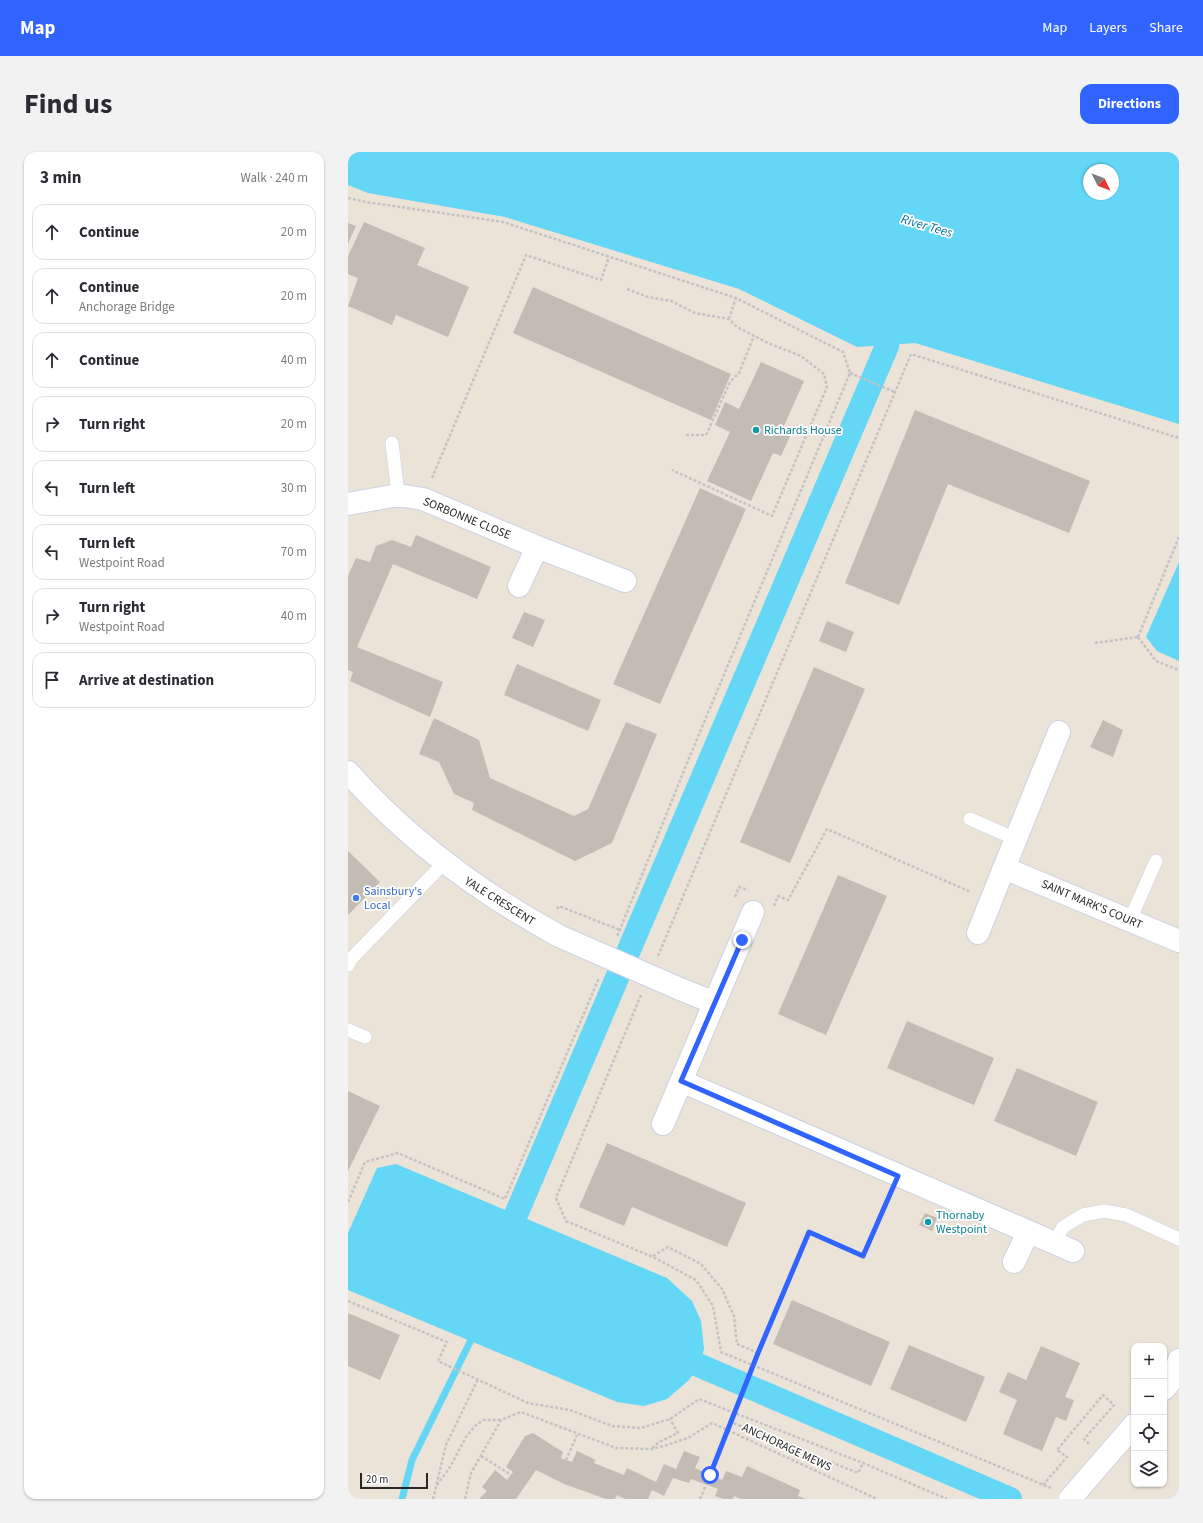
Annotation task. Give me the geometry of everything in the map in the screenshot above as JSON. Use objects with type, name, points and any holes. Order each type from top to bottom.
[{"type":"street","name":"SORBONNE CLOSE","points":[[348,504],[398,495],[423,499],[537,547],[625,581]]},
{"type":"street","points":[[519,586],[537,547]]},
{"type":"street","points":[[978,933],[1059,732]]},
{"type":"street","name":"YALE CRESCENT","points":[[348,772],[402,828],[444,862],[508,908],[560,936],[680,989],[715,1002]]},
{"type":"street","name":"SAINT MARK'S COURT","points":[[1004,868],[1179,941]]},
{"type":"street","points":[[663,1124],[754,912]]},
{"type":"street","points":[[681,1081],[1064,1247]]},
{"type":"street","points":[[1014,1262],[1028,1232]]},
{"type":"street","points":[[1063,1495],[1094,1471],[1131,1428]]},
{"type":"lane","points":[[392,443],[398,495]]},
{"type":"lane","points":[[970,819],[1016,839]]},
{"type":"lane","points":[[1130,920],[1156,861]]},
{"type":"lane","points":[[348,965],[351,959],[444,862]]},
{"type":"lane","points":[[348,1030],[365,1037]]},
{"type":"lane","points":[[1064,1247],[1063,1227],[1083,1215],[1104,1211],[1126,1215],[1179,1239]]},
{"type":"path","points":[[348,198],[503,222],[736,298],[843,352],[850,373],[690,756],[614,945]]},
{"type":"path","points":[[423,499],[526,255],[601,280],[609,257]]},
{"type":"path","points":[[627,289],[648,297],[672,300],[695,313],[729,319],[737,327],[754,336],[778,348],[801,356],[824,374],[827,387],[772,516],[672,470]]},
{"type":"path","points":[[729,319],[736,298]]},
{"type":"path","points":[[686,436],[706,435],[730,382],[739,373],[754,336]]},
{"type":"path","points":[[654,963],[911,354],[1179,438]]},
{"type":"path","points":[[850,373],[896,392]]},
{"type":"path","points":[[1138,637],[1179,537]]},
{"type":"path","points":[[1095,643],[1138,637]]},
{"type":"path","points":[[1138,637],[1156,661],[1179,670]]},
{"type":"path","points":[[778,896],[788,900],[827,829],[991,901]]},
{"type":"path","points":[[559,906],[620,930]]},
{"type":"path","points":[[348,1202],[365,1162],[398,1153],[505,1199],[601,974]]},
{"type":"path","points":[[642,993],[556,1198],[566,1221],[652,1256],[696,1280],[713,1306],[721,1352],[1043,1485],[1063,1495]]},
{"type":"path","points":[[710,1475],[758,1353],[809,1232],[863,1256],[898,1176]]},
{"type":"path","points":[[652,1256],[668,1247],[701,1264],[722,1290],[734,1316],[737,1344],[758,1353]]},
{"type":"path","points":[[348,1301],[447,1342],[438,1361],[528,1403],[570,1410],[612,1426],[641,1428],[670,1419],[699,1399],[863,1463],[947,1499]]},
{"type":"path","points":[[433,1499],[446,1445],[478,1379]]},
{"type":"path","points":[[1043,1485],[1067,1457],[1057,1450],[1103,1395],[1114,1405],[1084,1440]]},
{"type":"path","name":"ANCHORAGE MEWS","points":[[436,1487],[450,1468],[466,1437],[475,1426],[483,1420],[501,1420],[521,1412],[577,1435],[616,1448],[652,1449],[688,1438],[712,1423],[877,1499]]},
{"type":"path","points":[[652,1449],[659,1442],[678,1433],[670,1419]]},
{"type":"path","points":[[465,1499],[472,1474],[501,1420]]},
{"type":"path","points":[[731,1422],[858,1473],[863,1463]]},
{"type":"path","points":[[566,1460],[577,1435]]},
{"type":"path","points":[[481,1456],[511,1475]]},
{"type":"path","points":[[700,1499],[706,1485]]},
{"type":"water","name":"River Tees","points":[[348,152],[1179,152],[1179,424],[915,343],[857,347],[739,289],[505,217],[368,193],[348,185]]},
{"type":"water","points":[[1179,562],[1179,661],[1157,651],[1146,637]]},
{"type":"water","points":[[396,1164],[667,1278],[692,1301],[701,1321],[704,1349],[699,1365],[689,1380],[667,1399],[644,1406],[617,1402],[348,1290],[348,1233],[377,1168]]},
{"type":"building","points":[[364,222],[425,248],[417,265],[469,287],[448,337],[396,315],[392,325],[348,306],[358,278],[348,274],[348,256]]},
{"type":"building","points":[[348,223],[356,226],[348,244]]},
{"type":"building","points":[[533,287],[731,374],[711,420],[513,333]]},
{"type":"building","name":"Richards House","points":[[761,362],[804,381],[783,428],[792,432],[781,456],[773,453],[751,501],[707,481],[730,432],[715,425],[725,402],[739,409]]},
{"type":"building","points":[[915,410],[1090,481],[1069,533],[948,484],[899,605],[845,583]]},
{"type":"building","points":[[700,488],[746,509],[660,704],[613,684]]},
{"type":"building","points":[[416,535],[491,567],[477,599],[393,564],[357,647],[443,682],[430,717],[350,681],[353,672],[348,670],[348,576],[356,558],[370,562],[376,546],[392,540],[411,547]]},
{"type":"building","points":[[524,612],[545,620],[533,647],[512,638]]},
{"type":"building","points":[[827,621],[854,632],[846,652],[819,641]]},
{"type":"building","points":[[517,664],[601,700],[588,731],[504,695]]},
{"type":"building","points":[[814,667],[865,689],[790,863],[740,842]]},
{"type":"building","points":[[434,718],[479,740],[490,778],[574,816],[588,809],[626,722],[657,734],[612,843],[575,861],[472,810],[474,803],[454,794],[439,762],[419,754]]},
{"type":"building","points":[[1103,720],[1123,730],[1113,757],[1090,747]]},
{"type":"building","name":"Sainsbury's Local","points":[[348,851],[380,882],[348,915]]},
{"type":"building","points":[[838,875],[887,896],[826,1035],[778,1014]]},
{"type":"building","points":[[907,1021],[994,1058],[974,1105],[887,1068]]},
{"type":"building","points":[[1017,1068],[1098,1102],[1076,1156],[994,1121]]},
{"type":"building","points":[[348,1091],[380,1106],[348,1171]]},
{"type":"building","points":[[607,1143],[746,1203],[727,1247],[632,1207],[624,1226],[579,1207]]},
{"type":"building","name":"Thornaby Westpoint","points":[[925,1213],[937,1218],[932,1231],[919,1225]]},
{"type":"building","points":[[792,1300],[890,1342],[871,1386],[773,1344]]},
{"type":"building","points":[[348,1313],[400,1335],[380,1380],[348,1366]]},
{"type":"building","points":[[909,1345],[985,1377],[966,1422],[890,1389]]},
{"type":"building","points":[[1041,1346],[1080,1363],[1065,1397],[1074,1400],[1066,1421],[1056,1417],[1042,1451],[1003,1434],[1017,1400],[999,1392],[1008,1372],[1026,1380]]},
{"type":"building","points":[[533,1433],[563,1452],[561,1458],[572,1462],[577,1451],[596,1460],[594,1463],[624,1475],[627,1468],[656,1482],[664,1464],[676,1469],[684,1451],[700,1457],[695,1468],[722,1480],[726,1471],[742,1477],[747,1466],[800,1490],[798,1496],[806,1499],[741,1499],[734,1496],[733,1499],[723,1499],[715,1496],[718,1489],[691,1479],[689,1483],[673,1478],[664,1496],[652,1490],[648,1499],[625,1499],[617,1495],[615,1499],[606,1499],[564,1484],[536,1470],[516,1499],[479,1499],[487,1491],[482,1487],[495,1470],[507,1480],[513,1472],[506,1467],[525,1436]]},
{"type":"waterway","points":[[503,1245],[887,346],[893,313]]},
{"type":"waterway","points":[[402,1499],[412,1460],[470,1342],[473,1332]]},
{"type":"waterway","points":[[668,1352],[1010,1499]]},
{"type":"place","name":"Richards House","points":[[756,430]]},
{"type":"place","name":"Sainsbury's Local","points":[[356,898]]},
{"type":"place","name":"Thornaby Westpoint","points":[[928,1222]]},
{"type":"route","points":[[710,1475],[758,1353],[809,1232],[863,1256],[898,1176],[681,1081],[742,940]]}]
